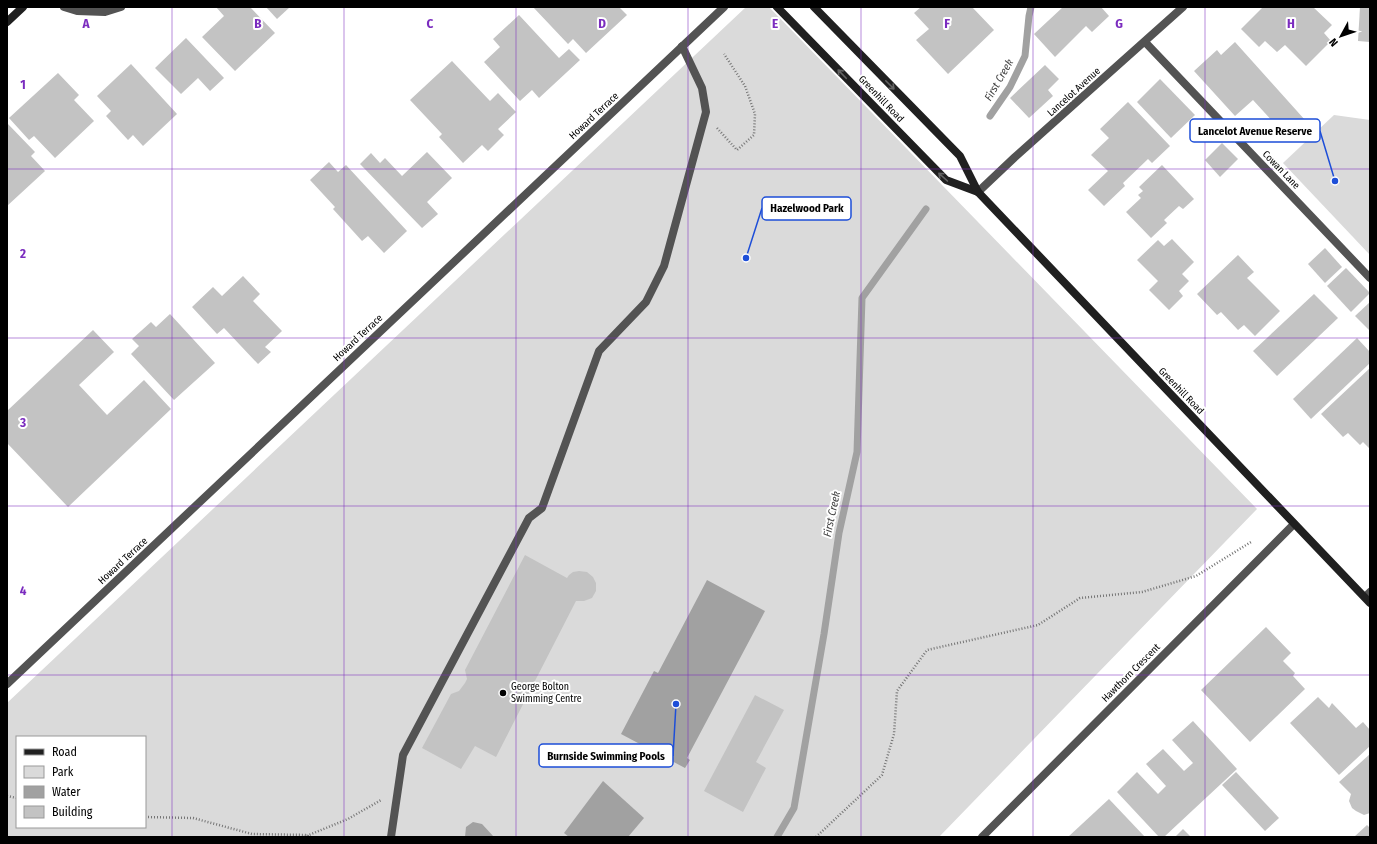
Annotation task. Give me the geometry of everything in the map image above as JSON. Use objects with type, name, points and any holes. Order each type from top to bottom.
[{"type":"main road","points":[[7,22],[23,7]]},
{"type":"main road","name":"Greenhill Road","points":[[777,7],[946,180],[978,192]]},
{"type":"main road","name":"Greenhill Road","points":[[814,7],[960,156],[978,192],[1294,524],[1368,597]]},
{"type":"street","points":[[64,7],[76,11],[105,12],[121,7]]},
{"type":"street","name":"Howard Terrace","points":[[7,684],[724,7]]},
{"type":"street","name":"Lancelot Avenue","points":[[978,192],[1183,7]]},
{"type":"street","name":"Cowan Lane","points":[[1145,42],[1370,278]]},
{"type":"street","points":[[391,837],[403,755],[529,518],[542,508],[599,351],[646,302],[664,266],[706,112],[702,88],[682,46]]},
{"type":"street","name":"Hawthorn Crescent","points":[[982,837],[1294,524]]},
{"type":"path","points":[[703,122],[714,125],[737,150],[754,135],[755,114],[745,86],[724,54]]},
{"type":"path","points":[[816,837],[882,775],[894,734],[897,691],[927,650],[1038,625],[1080,598],[1142,592],[1196,576],[1251,542]]},
{"type":"path","points":[[146,817],[194,818],[252,834],[306,836],[348,819],[383,798]]},
{"type":"green space","points":[[746,7],[769,7],[1257,509],[939,837],[7,837],[7,703]]},
{"type":"green space","points":[[1334,115],[1370,120],[1370,255],[1283,163]]},
{"type":"water","points":[[707,580],[765,611],[687,758],[690,760],[685,768],[621,734],[654,671],[658,673]]},
{"type":"water","points":[[603,781],[644,818],[628,837],[569,837],[564,833]]},
{"type":"water","points":[[473,822],[482,824],[494,837],[465,837],[466,827]]},
{"type":"building","points":[[216,7],[250,7],[275,33],[235,71],[202,37],[224,16]]},
{"type":"building","points":[[266,7],[290,7],[277,19]]},
{"type":"building","points":[[533,7],[619,7],[627,15],[586,53],[573,39],[568,44]]},
{"type":"building","points":[[921,7],[972,7],[994,30],[948,74],[916,40],[929,29],[914,13]]},
{"type":"building","points":[[1063,7],[1101,7],[1109,16],[1092,32],[1086,26],[1055,57],[1034,34]]},
{"type":"building","points":[[1263,7],[1313,7],[1332,25],[1324,33],[1331,41],[1306,66],[1285,45],[1277,52],[1265,41],[1259,47],[1241,29]]},
{"type":"building","points":[[1360,7],[1370,7],[1370,42],[1358,41]]},
{"type":"building","points":[[519,15],[559,58],[569,49],[580,60],[539,98],[532,90],[520,101],[484,62],[500,47],[493,39]]},
{"type":"building","points":[[186,38],[224,78],[210,91],[198,78],[181,94],[155,68]]},
{"type":"building","points":[[1235,42],[1305,120],[1287,137],[1253,100],[1235,116],[1194,71],[1217,50],[1221,55]]},
{"type":"building","points":[[452,61],[490,101],[498,93],[516,112],[498,129],[504,135],[488,151],[482,145],[463,163],[439,137],[442,134],[410,100]]},
{"type":"building","points":[[131,64],[177,114],[143,146],[133,135],[128,140],[106,116],[111,111],[97,96]]},
{"type":"building","points":[[1045,65],[1059,79],[1048,90],[1053,96],[1029,118],[1010,98]]},
{"type":"building","points":[[58,73],[79,95],[74,100],[94,121],[55,158],[34,136],[29,140],[9,118]]},
{"type":"building","points":[[1160,79],[1195,115],[1171,138],[1137,102]]},
{"type":"building","points":[[1128,102],[1170,146],[1152,163],[1148,159],[1123,183],[1125,186],[1104,206],[1088,190],[1108,171],[1091,155],[1109,138],[1100,129]]},
{"type":"building","points":[[7,123],[35,152],[31,156],[45,171],[7,206]]},
{"type":"building","points":[[1222,143],[1238,159],[1220,177],[1205,160]]},
{"type":"building","points":[[427,152],[452,178],[427,202],[438,214],[422,228],[360,164],[371,153],[380,163],[385,158],[402,176]]},
{"type":"building","points":[[329,162],[338,172],[346,165],[407,231],[384,253],[368,236],[362,241],[333,209],[335,207],[310,180]]},
{"type":"building","points":[[1162,165],[1194,199],[1183,209],[1179,206],[1164,220],[1167,223],[1151,238],[1126,212],[1141,198],[1138,195],[1143,191],[1139,187]]},
{"type":"building","points":[[1172,239],[1194,262],[1182,274],[1189,281],[1179,291],[1183,296],[1169,310],[1149,290],[1158,281],[1137,260],[1158,240],[1164,246]]},
{"type":"building","points":[[1325,248],[1342,267],[1325,283],[1308,264]]},
{"type":"building","points":[[1238,255],[1254,272],[1247,278],[1280,311],[1255,336],[1244,325],[1238,330],[1221,312],[1217,315],[1197,294]]},
{"type":"building","points":[[1346,268],[1370,293],[1351,312],[1327,286]]},
{"type":"building","points":[[243,276],[260,294],[253,301],[282,331],[265,347],[271,352],[258,364],[224,328],[217,334],[192,307],[213,287],[222,296]]},
{"type":"building","points":[[1314,294],[1338,318],[1277,376],[1253,351]]},
{"type":"building","points":[[1370,302],[1370,331],[1355,316]]},
{"type":"building","points":[[170,314],[215,363],[174,400],[131,354],[139,346],[132,339],[151,322],[156,327]]},
{"type":"building","points":[[93,330],[114,352],[79,385],[107,415],[144,380],[171,409],[68,507],[7,443],[7,411]]},
{"type":"building","points":[[1357,338],[1370,352],[1370,363],[1311,419],[1293,399]]},
{"type":"building","points":[[1370,368],[1370,449],[1363,442],[1360,445],[1348,433],[1343,437],[1321,414]]},
{"type":"building","points":[[525,555],[567,578],[573,572],[587,572],[593,577],[596,583],[596,591],[592,598],[584,601],[576,601],[496,757],[475,746],[461,769],[422,748],[451,694],[459,691],[465,683],[467,679],[465,670]]},
{"type":"building","points":[[1266,627],[1291,653],[1283,661],[1295,673],[1293,676],[1305,689],[1250,742],[1201,690]]},
{"type":"building","points":[[755,695],[784,710],[756,762],[766,768],[743,812],[704,791]]},
{"type":"building","points":[[1318,697],[1329,708],[1332,703],[1356,728],[1363,722],[1370,730],[1370,746],[1339,775],[1290,723]]},
{"type":"building","points":[[1193,721],[1237,769],[1164,837],[1159,837],[1117,792],[1137,772],[1158,794],[1166,786],[1146,764],[1163,749],[1184,771],[1193,763],[1172,740]]},
{"type":"building","points":[[1370,754],[1370,813],[1364,815],[1352,808],[1349,801],[1351,794],[1339,782]]},
{"type":"building","points":[[1236,772],[1279,818],[1265,831],[1222,785]]},
{"type":"building","points":[[1109,799],[1145,837],[1068,837]]},
{"type":"building","points":[[1367,825],[1370,828],[1370,837],[1354,837]]},
{"type":"building","points":[[1183,829],[1191,837],[1175,837]]},
{"type":"waterway","name":"First Creek","points":[[990,116],[1010,87],[1025,56],[1031,7]]},
{"type":"waterway","name":"First Creek","points":[[777,837],[794,808],[824,634],[839,533],[857,452],[862,298],[926,209]]},
{"type":"place","name":"Lancelot Avenue Reserve","points":[[1335,181]]},
{"type":"place","name":"Hazelwood Park","points":[[746,258]]},
{"type":"place","name":"George Bolton Swimming Centre","points":[[503,693]]},
{"type":"place","name":"Burnside Swimming Pools","points":[[676,704]]}]
